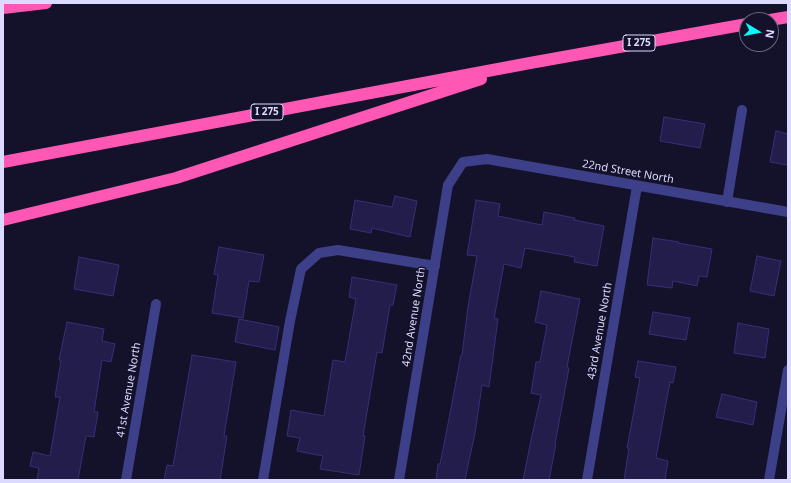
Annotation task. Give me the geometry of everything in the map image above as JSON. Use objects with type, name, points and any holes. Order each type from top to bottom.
[{"type":"highway","points":[[3,8],[46,3]]},
{"type":"highway","name":"I 275","points":[[3,162],[739,25]]},
{"type":"highway","points":[[3,220],[176,178],[530,63]]},
{"type":"street","points":[[726,202],[742,110]]},
{"type":"street","name":"22nd Street North","points":[[463,162],[487,159],[788,212]]},
{"type":"street","name":"42nd Avenue North","points":[[400,480],[448,185],[463,162]]},
{"type":"street","name":"43rd Avenue North","points":[[587,480],[637,186]]},
{"type":"street","points":[[263,480],[290,321],[301,269],[318,253],[338,250],[435,266]]},
{"type":"street","name":"41st Avenue North","points":[[126,480],[156,304]]},
{"type":"street","points":[[768,480],[788,370]]},
{"type":"building","points":[[664,117],[705,124],[700,148],[660,141]]},
{"type":"building","points":[[776,131],[788,134],[788,165],[770,162]]},
{"type":"building","points":[[395,196],[417,201],[410,237],[372,228],[371,233],[350,229],[355,200],[392,207]]},
{"type":"building","points":[[476,200],[500,204],[498,216],[542,225],[544,212],[575,218],[574,220],[604,226],[597,266],[574,262],[575,257],[525,248],[521,268],[504,264],[494,319],[498,319],[489,387],[482,385],[475,433],[465,480],[436,480],[438,464],[440,464],[462,355],[468,307],[477,256],[467,255]]},
{"type":"building","points":[[653,238],[712,249],[707,277],[699,276],[697,286],[673,281],[672,288],[647,285]]},
{"type":"building","points":[[219,247],[264,255],[259,282],[249,281],[243,318],[212,313],[218,275],[214,274]]},
{"type":"building","points":[[757,256],[781,261],[774,296],[750,291]]},
{"type":"building","points":[[79,257],[119,265],[113,296],[74,289]]},
{"type":"building","points":[[352,277],[397,285],[393,305],[390,305],[382,353],[377,352],[363,436],[365,436],[359,475],[320,469],[323,456],[297,451],[300,438],[287,436],[291,410],[324,416],[333,360],[345,362],[356,299],[349,297]]},
{"type":"building","points":[[541,291],[580,299],[567,367],[569,368],[549,480],[523,480],[541,395],[531,393],[536,362],[540,362],[547,325],[535,322]]},
{"type":"building","points":[[653,312],[690,318],[686,340],[649,334]]},
{"type":"building","points":[[239,319],[279,327],[275,350],[235,342]]},
{"type":"building","points":[[67,322],[104,329],[102,341],[115,344],[111,362],[102,360],[94,412],[98,412],[94,437],[86,436],[78,480],[37,480],[39,468],[30,466],[33,452],[50,456],[60,397],[55,397],[61,360],[59,360]]},
{"type":"building","points":[[738,323],[769,329],[765,358],[734,353]]},
{"type":"building","points":[[192,355],[236,362],[224,436],[227,436],[220,480],[164,480],[167,465],[173,466]]},
{"type":"building","points":[[638,361],[676,367],[673,383],[670,382],[656,458],[668,461],[665,480],[624,480],[629,448],[627,448],[640,378],[635,377]]},
{"type":"building","points":[[722,394],[757,402],[753,425],[716,417]]}]
